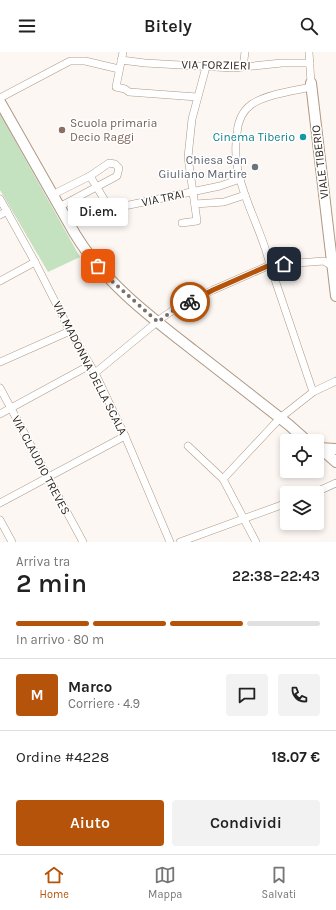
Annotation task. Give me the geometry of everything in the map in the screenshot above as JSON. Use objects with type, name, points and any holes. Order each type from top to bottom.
[{"type":"main road","name":"VIALE TIBERIO","points":[[311,85],[336,296]]},
{"type":"main road","points":[[0,102],[83,247],[105,275],[158,322],[299,434]]},
{"type":"main road","points":[[324,448],[336,449]]},
{"type":"main road","points":[[324,452],[336,462]]},
{"type":"street","points":[[123,52],[116,87],[125,89],[129,92],[197,97]]},
{"type":"street","points":[[243,67],[245,52]]},
{"type":"street","name":"VIALE TIBERIO","points":[[309,52],[311,85]]},
{"type":"street","points":[[0,98],[73,60],[119,69]]},
{"type":"street","name":"VIA FORZIERI","points":[[121,60],[206,67],[243,67],[282,63],[310,63]]},
{"type":"street","points":[[182,223],[197,221],[188,157],[192,119],[206,67]]},
{"type":"street","points":[[311,85],[272,96],[252,104],[241,116],[235,144],[237,166],[245,195],[266,250],[313,392]]},
{"type":"street","points":[[52,195],[90,176],[109,163],[115,164],[119,168],[117,176],[59,206]]},
{"type":"street","name":"VIA TRAI","points":[[90,176],[110,208],[220,186],[240,179]]},
{"type":"street","points":[[195,204],[224,202],[245,195]]},
{"type":"street","name":"VIA MADONNA DELLA SCALA","points":[[0,199],[36,262],[70,331],[95,372],[125,436],[170,542]]},
{"type":"street","points":[[0,215],[7,211]]},
{"type":"street","points":[[95,372],[175,309],[213,290],[270,265],[324,261],[332,266]]},
{"type":"street","points":[[0,281],[36,262]]},
{"type":"street","points":[[0,362],[70,331]]},
{"type":"street","points":[[0,414],[90,365]]},
{"type":"street","points":[[223,479],[280,418],[313,392],[336,382]]},
{"type":"street","name":"VIA CLAUDIO TREVES","points":[[0,388],[47,478],[83,542]]},
{"type":"street","points":[[0,503],[125,436]]},
{"type":"street","points":[[188,446],[223,479],[256,542]]},
{"type":"street","points":[[324,489],[336,483]]},
{"type":"street","points":[[328,488],[336,488]]},
{"type":"street","points":[[180,542],[280,506]]},
{"type":"street","points":[[0,520],[12,542]]},
{"type":"green space","points":[[0,114],[80,257],[48,272],[0,190]]},
{"type":"way so far","points":[[98,266],[105,275],[158,322],[175,309],[190,302]]},
{"type":"place","name":"Scuola primaria Decio Raggi","points":[[62,130]]},
{"type":"place","name":"Cinema Tiberio","points":[[303,137]]},
{"type":"place","name":"Chiesa San Giuliano Martire","points":[[255,167]]},
{"type":"place","name":"Di.em.","points":[[98,266]]},
{"type":"route","points":[[190,302],[213,290],[270,265],[284,264]]}]
